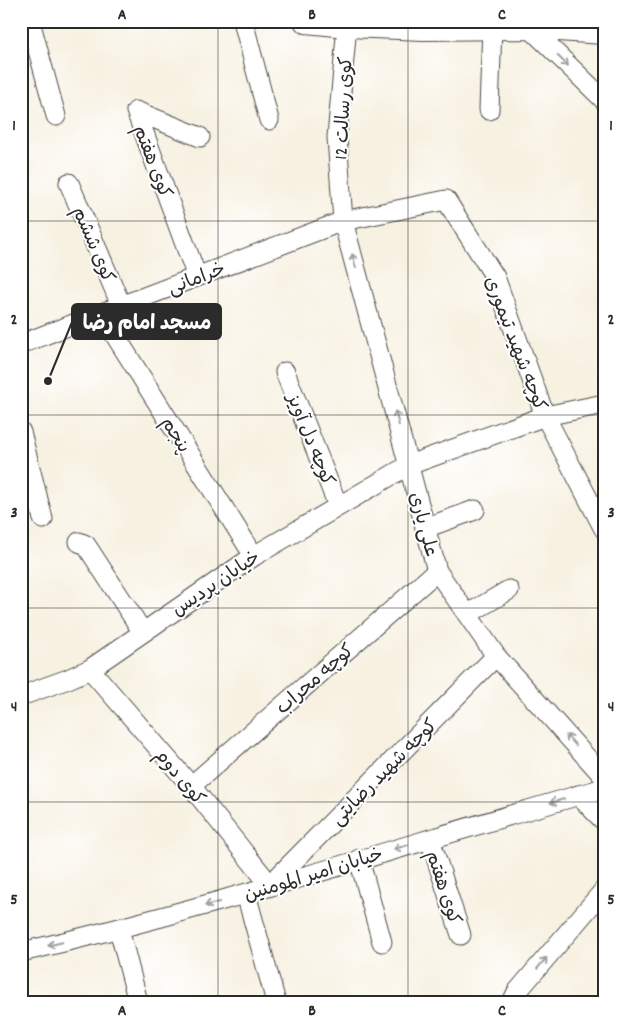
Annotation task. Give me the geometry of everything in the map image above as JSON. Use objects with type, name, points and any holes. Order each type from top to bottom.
[{"type":"main road","points":[[306,21],[347,25],[492,27],[525,24],[604,32]]},
{"type":"street","points":[[30,21],[56,116]]},
{"type":"street","points":[[243,21],[269,120]]},
{"type":"street","points":[[525,24],[604,100]]},
{"type":"street","name":"کوی رسالت 12","points":[[343,221],[337,137],[347,25]]},
{"type":"street","points":[[489,110],[492,27]]},
{"type":"street","name":"کوی هفتم","points":[[197,276],[136,111],[200,137]]},
{"type":"street","name":"کوی ششم","points":[[69,183],[121,305]]},
{"type":"street","name":"کوچه شهید تیموری","points":[[343,221],[446,200],[495,277],[545,416],[604,529]]},
{"type":"street","name":"خرامانی","points":[[21,344],[343,221]]},
{"type":"street","name":"علی یاری","points":[[343,221],[425,528],[438,570],[496,656],[604,777]]},
{"type":"street","name":"پنجم","points":[[101,313],[254,556]]},
{"type":"street","name":"کوچه دل آویز","points":[[285,372],[338,506]]},
{"type":"street","name":"خیابان پردیس","points":[[21,696],[90,669],[142,631],[254,556],[409,465],[545,416],[604,404]]},
{"type":"street","points":[[21,432],[43,519]]},
{"type":"street","points":[[425,528],[475,510]]},
{"type":"street","points":[[79,542],[86,545],[142,631]]},
{"type":"street","name":"کوچه محراب","points":[[192,786],[438,570]]},
{"type":"street","points":[[468,614],[509,590]]},
{"type":"street","name":"کوچه شهید رضایتی","points":[[270,886],[496,656]]},
{"type":"street","name":"کوی دوم","points":[[90,669],[192,786],[270,886]]},
{"type":"street","name":"خیابان امیر المومنین","points":[[21,952],[119,930],[604,788]]},
{"type":"street","points":[[578,795],[604,821]]},
{"type":"street","name":"کوی هفتم","points":[[430,839],[461,935]]},
{"type":"street","points":[[359,859],[382,942]]},
{"type":"street","points":[[512,1002],[517,992],[604,890]]},
{"type":"street","points":[[246,894],[276,1002]]},
{"type":"street","points":[[119,930],[138,1002]]},
{"type":"place","name":"مسجد امام رضا","points":[[48,381]]}]
